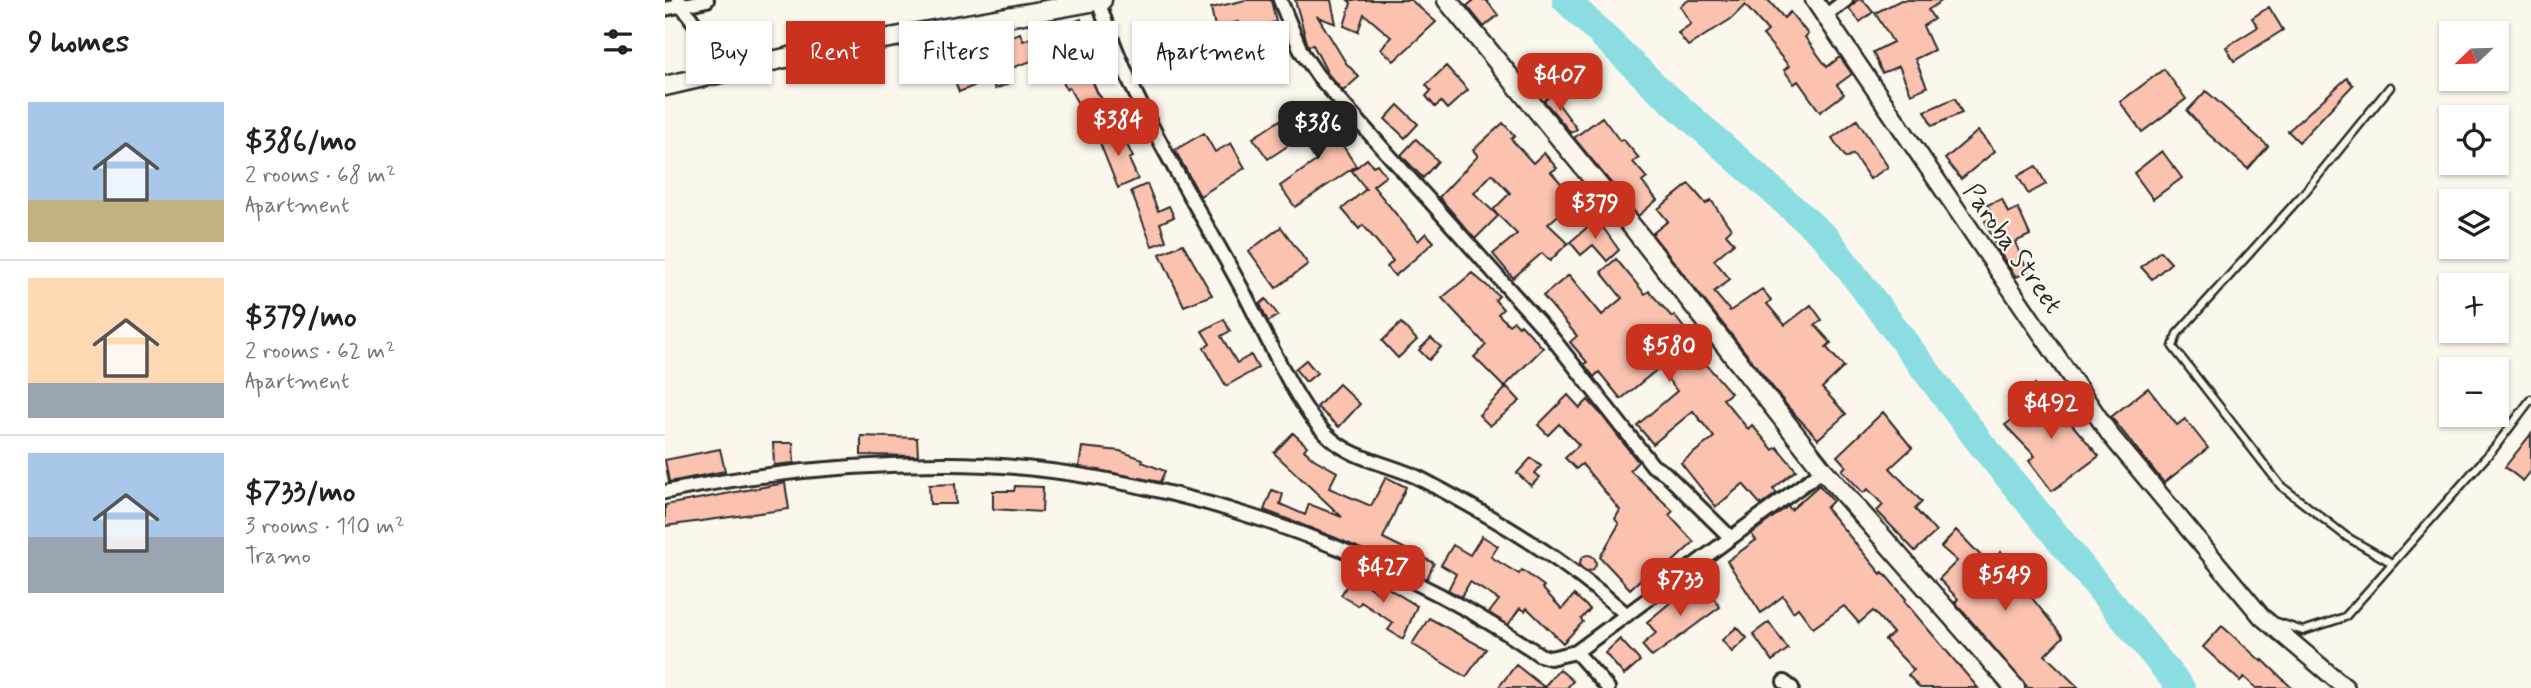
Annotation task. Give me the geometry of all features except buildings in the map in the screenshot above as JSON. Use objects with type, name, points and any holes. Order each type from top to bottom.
[{"type":"main road","points":[[772,61],[1099,0]]},
{"type":"main road","points":[[1447,0],[1618,209],[1823,470],[2015,688]]},
{"type":"main road","points":[[665,86],[686,81]]},
{"type":"street","points":[[665,9],[681,3],[707,0]]},
{"type":"street","points":[[1099,0],[1125,76],[1289,378],[1328,437],[1366,459],[1420,479],[1487,516],[1550,554],[1595,586],[1627,615]]},
{"type":"street","points":[[1280,0],[1301,51],[1318,76],[1550,335],[1653,466],[1665,473],[1730,536]]},
{"type":"street","name":"Paroba Street","points":[[1814,0],[2111,436],[2179,521],[2262,617],[2346,688]]},
{"type":"street","points":[[1825,16],[1846,0]]},
{"type":"street","points":[[681,3],[693,21]]},
{"type":"street","points":[[665,492],[781,471],[839,466],[944,464],[1004,467],[1114,481],[1255,519],[1379,565],[1459,604],[1540,655],[1550,658],[1576,652],[1823,470]]},
{"type":"street","points":[[1576,652],[1608,688]]},
{"type":"lane","points":[[2390,87],[2304,194],[2176,334],[2173,346],[2281,486],[2347,537],[2392,563]]},
{"type":"lane","points":[[2262,617],[2303,631],[2345,617],[2495,447],[2531,399]]},
{"type":"waterway","points":[[1566,0],[1655,86],[1827,239],[1978,440],[2181,688]]}]
